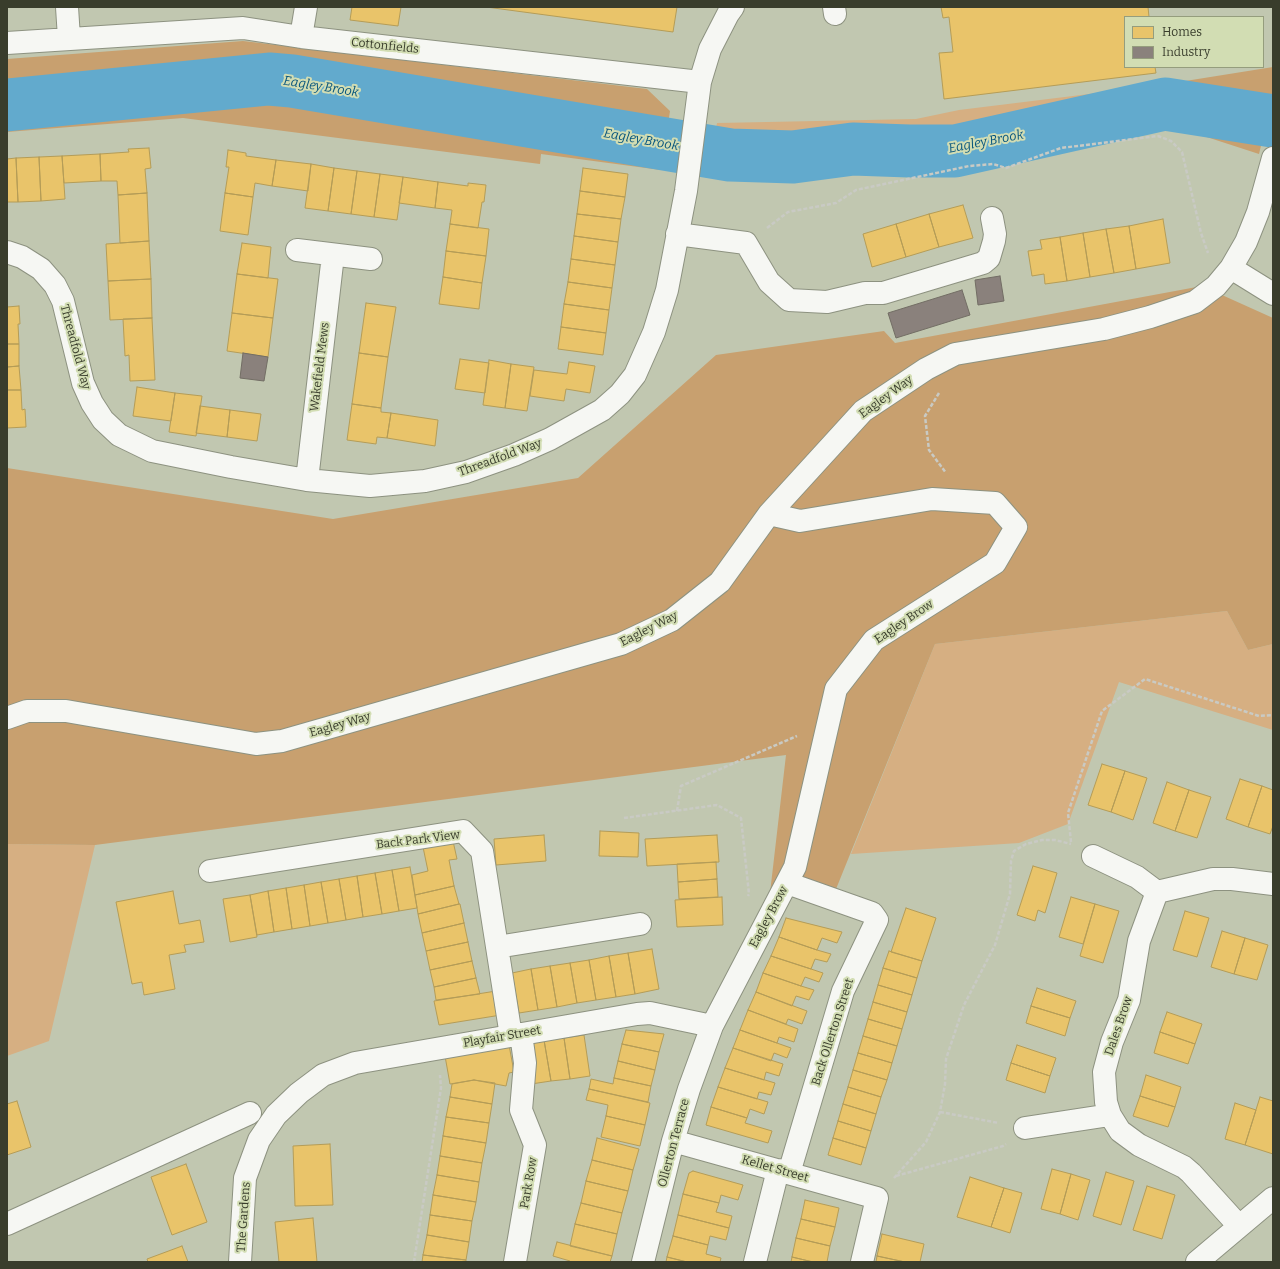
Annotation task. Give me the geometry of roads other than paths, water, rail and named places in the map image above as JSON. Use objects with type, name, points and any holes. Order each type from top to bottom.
[{"type":"street","points":[[67,7],[68,38]]},
{"type":"street","points":[[301,37],[306,7]]},
{"type":"street","name":"Threadfold Way","points":[[7,252],[22,257],[41,269],[55,285],[63,300],[83,384],[92,403],[103,420],[119,435],[152,451],[224,466],[307,480],[370,486],[425,481],[466,472],[514,455],[550,440],[602,410],[620,394],[635,375],[654,332],[667,290],[686,191],[700,82],[710,49],[733,7]]},
{"type":"street","name":"Cottonfields","points":[[7,43],[243,28],[301,37],[700,82]]},
{"type":"street","name":"Eagley Way","points":[[7,718],[27,711],[66,711],[256,744],[282,741],[621,644],[672,620],[720,582],[769,514],[863,411],[926,369],[955,354],[1104,329],[1150,317],[1195,302],[1216,286],[1231,268],[1265,213],[1271,165]]},
{"type":"street","points":[[678,234],[746,243],[769,282],[789,300],[827,302],[865,293],[883,293],[983,263],[989,258],[994,240],[995,234],[992,218]]},
{"type":"street","points":[[297,250],[371,259]]},
{"type":"street","name":"Wakefield Mews","points":[[307,480],[333,255]]},
{"type":"street","points":[[1231,268],[1273,294]]},
{"type":"street","name":"Eagley Brow","points":[[712,1026],[795,867],[836,689],[874,640],[995,563],[1016,527],[995,503],[932,499],[800,521],[769,514]]},
{"type":"street","name":"Back Park View","points":[[210,871],[463,831],[482,851],[497,947],[516,1035]]},
{"type":"street","points":[[1093,856],[1137,877],[1157,892],[1213,879],[1232,879],[1273,884]]},
{"type":"street","name":"Back Ollerton Street","points":[[755,1262],[843,991],[877,920],[872,913],[787,883]]},
{"type":"street","name":"Dales Brow","points":[[1157,892],[1139,941],[1129,1000],[1112,1042],[1104,1072],[1106,1102],[1110,1115],[1120,1131],[1139,1146],[1184,1167],[1192,1173],[1239,1226]]},
{"type":"street","points":[[497,947],[640,924]]},
{"type":"street","name":"Playfair Street","points":[[299,1093],[323,1075],[355,1063],[637,1014],[650,1014],[712,1026]]},
{"type":"street","name":"Ollerton Terrace","points":[[643,1262],[673,1141],[689,1090],[712,1026]]},
{"type":"street","name":"Park Row","points":[[515,1262],[535,1145],[521,1110],[525,1063],[516,1035]]},
{"type":"street","name":"The Gardens","points":[[240,1262],[246,1178],[259,1140],[276,1114],[299,1093]]},
{"type":"street","points":[[7,1224],[250,1113]]},
{"type":"street","points":[[1025,1128],[1110,1115]]},
{"type":"street","name":"Kellet Street","points":[[673,1141],[877,1198],[862,1262]]},
{"type":"street","points":[[1197,1262],[1273,1198]]},
{"type":"waterway","name":"Eagley Brook","points":[[7,105],[269,79],[292,81],[730,155],[793,157],[853,149],[955,151],[1165,104],[1273,121]]}]
